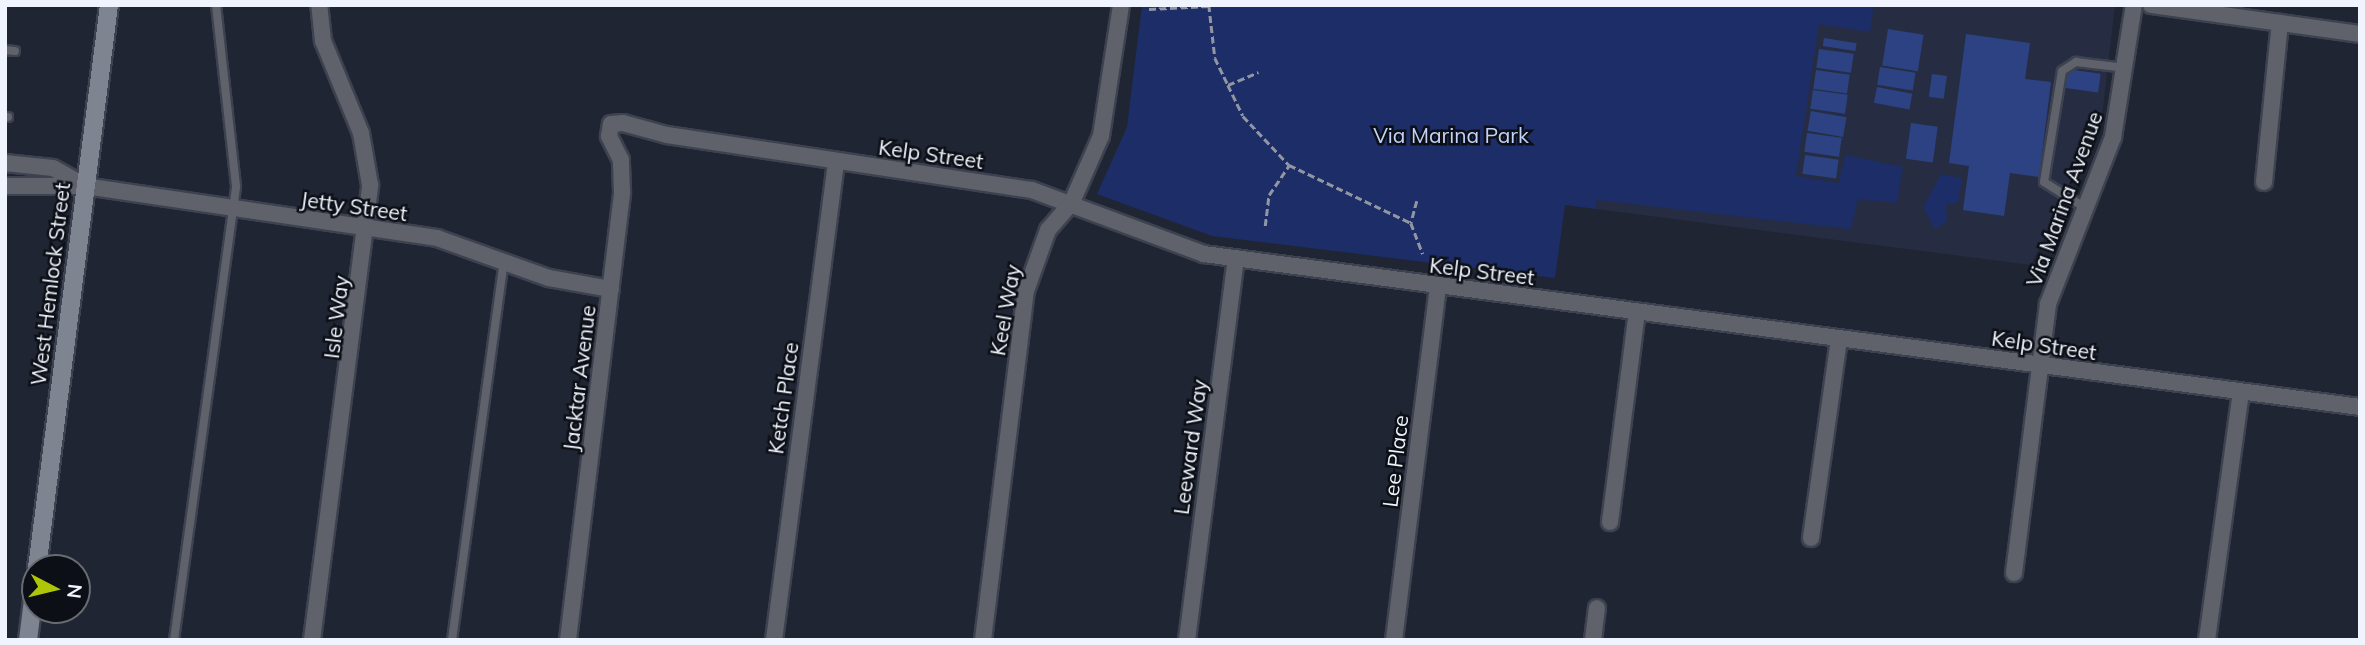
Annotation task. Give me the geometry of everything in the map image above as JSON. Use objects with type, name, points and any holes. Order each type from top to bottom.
[{"type":"street","name":"West Hemlock Street","points":[[39,554],[109,5]]},
{"type":"street","name":"Isle Way","points":[[312,640],[368,230],[368,158],[331,66],[319,5]]},
{"type":"street","name":"Keel Way","points":[[983,640],[1026,291],[1048,230],[1072,202],[1108,110],[1121,5]]},
{"type":"street","name":"Via Marina Avenue","points":[[2014,573],[2039,365],[2059,264],[2113,137],[2134,5]]},
{"type":"street","points":[[2151,5],[2360,34]]},
{"type":"street","points":[[2264,182],[2280,23]]},
{"type":"street","name":"Kelp Street","points":[[611,124],[836,162],[1013,186],[1072,202],[1163,243],[1236,259],[2360,407]]},
{"type":"street","name":"Jacktar Avenue","points":[[568,640],[624,173],[609,136],[611,124]]},
{"type":"street","name":"Ketch Place","points":[[774,640],[836,162]]},
{"type":"street","points":[[5,163],[53,168],[85,186]]},
{"type":"street","points":[[5,186],[85,186]]},
{"type":"street","name":"Jetty Street","points":[[85,186],[230,211],[437,238],[504,258],[549,278],[611,289]]},
{"type":"street","name":"Leeward Way","points":[[1187,640],[1236,259]]},
{"type":"street","name":"Lee Place","points":[[1394,640],[1438,287]]},
{"type":"street","points":[[1610,522],[1636,312]]},
{"type":"street","points":[[1811,538],[1839,338]]},
{"type":"street","points":[[2207,639],[2241,392]]},
{"type":"street","points":[[1593,640],[1597,608]]},
{"type":"lane","points":[[174,640],[230,211],[235,144],[216,5]]},
{"type":"lane","points":[[5,50],[15,51]]},
{"type":"lane","points":[[2084,207],[2044,182],[2063,71],[2076,62],[2126,68]]},
{"type":"lane","points":[[452,640],[504,258]]},
{"type":"path","points":[[1149,9],[1209,5],[1215,58],[1243,116],[1289,165],[1411,223]]},
{"type":"path","points":[[1228,85],[1258,72]]},
{"type":"path","points":[[1265,226],[1269,195],[1289,165]]},
{"type":"path","points":[[1417,201],[1411,223],[1423,254]]},
{"type":"shaded area","points":[[1622,5],[2115,5],[2102,116],[2031,265],[1596,209]]},
{"type":"green space","name":"Via Marina Park","points":[[1142,5],[1874,5],[1870,32],[1819,24],[1796,176],[1839,183],[1845,155],[1903,167],[1897,203],[1858,199],[1851,229],[1597,200],[1596,209],[1565,205],[1555,278],[1212,236],[1097,194],[1127,127]]},
{"type":"green space","points":[[1941,174],[1962,178],[1958,202],[1946,205],[1947,221],[1935,229],[1923,207]]},
{"type":"building","points":[[1888,29],[1924,35],[1918,71],[1882,66]]},
{"type":"building","points":[[1966,34],[2030,43],[2025,79],[2051,82],[2039,177],[2010,173],[2004,216],[1963,210],[1969,166],[1949,163]]},
{"type":"building","points":[[1824,38],[1857,43],[1855,51],[1823,46]]},
{"type":"building","points":[[1819,49],[1854,54],[1851,73],[1816,68]]},
{"type":"building","points":[[1880,67],[1916,73],[1913,90],[1877,85]]},
{"type":"building","points":[[2067,69],[2101,74],[2098,93],[2064,88]]},
{"type":"building","points":[[1816,70],[1850,75],[1847,94],[1813,89]]},
{"type":"building","points":[[1932,74],[1947,76],[1944,99],[1929,97]]},
{"type":"building","points":[[1877,87],[1912,94],[1909,110],[1874,103]]},
{"type":"building","points":[[1813,90],[1848,95],[1845,114],[1810,109]]},
{"type":"building","points":[[1811,111],[1846,117],[1843,137],[1808,131]]},
{"type":"building","points":[[1911,123],[1938,127],[1933,162],[1906,159]]},
{"type":"building","points":[[1807,133],[1842,138],[1839,157],[1804,152]]},
{"type":"building","points":[[1805,155],[1839,160],[1836,179],[1802,174]]}]
